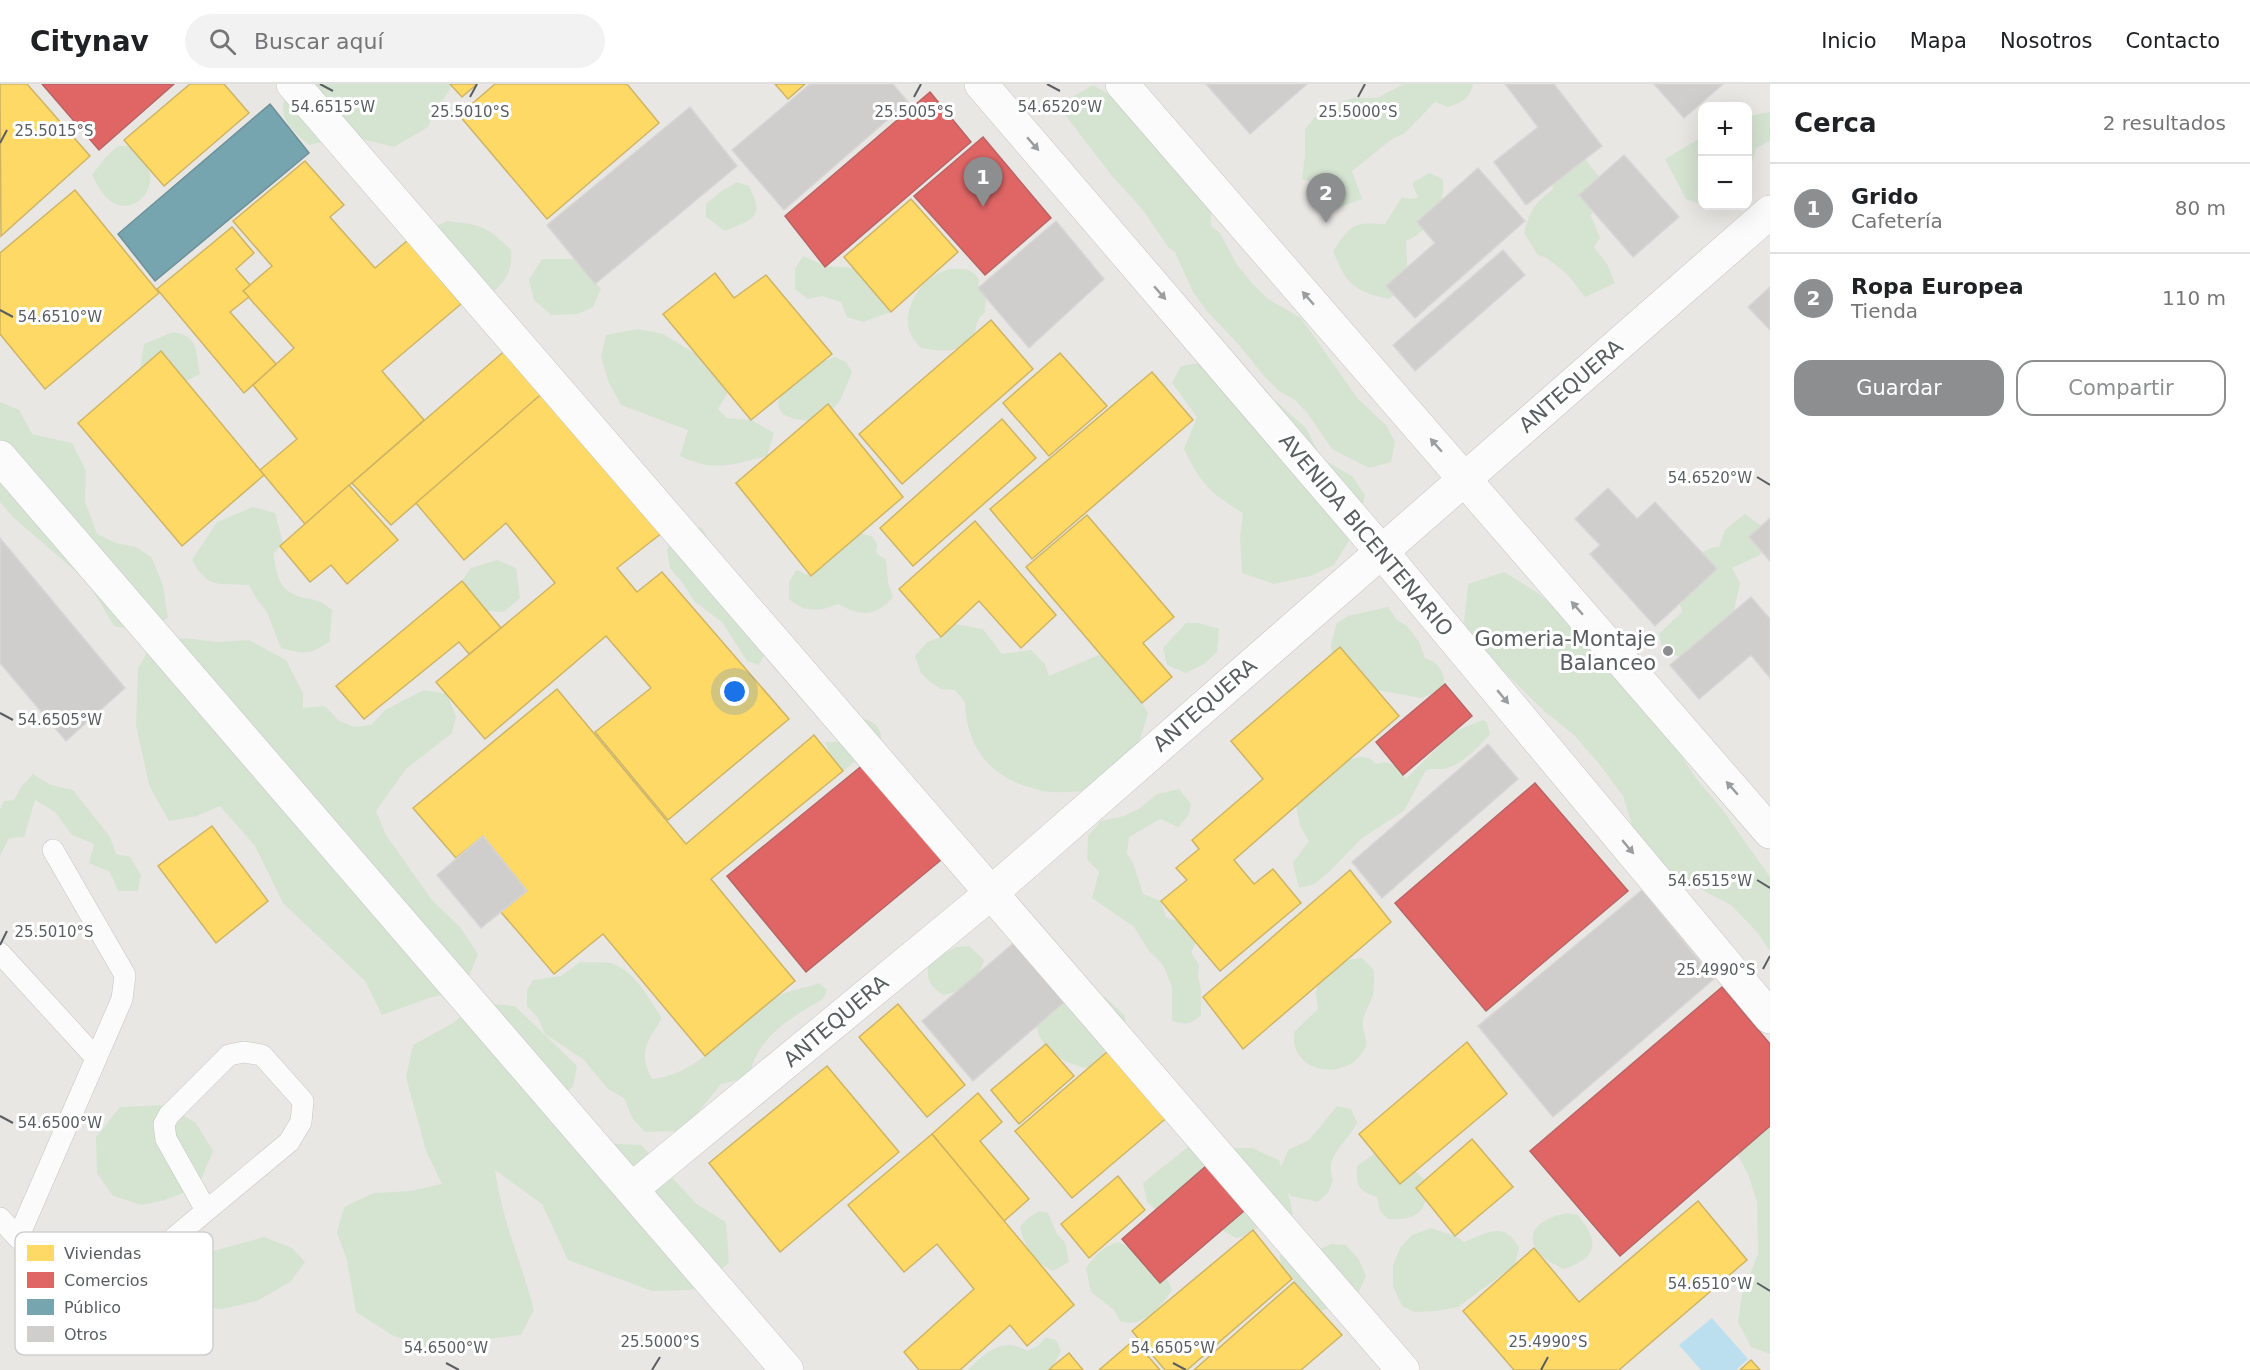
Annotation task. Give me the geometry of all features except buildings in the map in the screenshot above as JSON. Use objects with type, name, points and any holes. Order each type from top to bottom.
[{"type":"street","points":[[293,84],[1403,1370]]},
{"type":"street","name":"AVENIDA BICENTENARIO","points":[[981,84],[1381,551],[1770,1017]]},
{"type":"street","points":[[1122,84],[1770,832]]},
{"type":"street","name":"ANTEQUERA","points":[[632,1189],[990,894],[1770,212]]},
{"type":"street","points":[[0,457],[787,1370]]},
{"type":"lane","points":[[21,1232],[122,999],[125,975],[52,850]]},
{"type":"lane","points":[[0,953],[96,1058]]},
{"type":"lane","points":[[180,1232],[289,1142],[301,1122],[303,1101],[262,1055],[244,1052],[229,1055],[169,1115],[164,1124],[166,1139],[206,1210]]},
{"type":"lane","points":[[0,1218],[15,1235]]},
{"type":"green space","points":[[290,84],[450,84],[452,86],[428,127],[394,147],[351,136],[309,145],[285,119],[283,104]]},
{"type":"green space","points":[[1404,84],[1473,84],[1467,97],[1457,103],[1448,107],[1435,102],[1404,134],[1392,139],[1352,171],[1362,199],[1332,210],[1317,184],[1302,179],[1305,129],[1322,109],[1353,98],[1377,98]]},
{"type":"green space","points":[[1093,85],[1110,95],[1211,210],[1211,226],[1220,233],[1237,265],[1252,283],[1268,299],[1301,318],[1358,399],[1386,425],[1395,442],[1391,462],[1369,468],[1332,449],[1308,414],[1295,400],[1279,391],[1264,376],[1206,310],[1193,292],[1175,252],[1168,247],[1143,210],[1112,176],[1063,112],[1074,96]]},
{"type":"green space","points":[[1770,112],[1770,141],[1756,148],[1752,162],[1752,156],[1752,115]]},
{"type":"green space","points":[[1698,139],[1698,204],[1686,199],[1665,159]]},
{"type":"green space","points":[[118,146],[130,146],[147,165],[150,176],[147,192],[142,198],[128,206],[109,200],[100,190],[92,175]]},
{"type":"green space","points":[[1585,159],[1603,182],[1591,216],[1600,238],[1594,247],[1607,264],[1615,283],[1585,297],[1567,274],[1547,258],[1538,255],[1524,233],[1534,208],[1553,189],[1551,172]]},
{"type":"green space","points":[[1429,173],[1443,179],[1442,198],[1429,224],[1415,237],[1406,241],[1408,278],[1403,290],[1388,299],[1366,293],[1347,278],[1333,251],[1344,235],[1354,227],[1366,224],[1385,224],[1402,197],[1410,199],[1418,197],[1412,183]]},
{"type":"green space","points":[[737,182],[749,186],[754,197],[756,212],[749,220],[725,231],[706,217],[706,204]]},
{"type":"green space","points":[[447,221],[483,228],[511,250],[511,264],[507,276],[489,296],[422,233]]},
{"type":"green space","points":[[803,256],[825,266],[854,268],[891,312],[863,322],[847,317],[841,302],[822,296],[808,299],[795,289],[795,269]]},
{"type":"green space","points":[[542,259],[575,259],[601,289],[593,307],[578,314],[551,315],[534,300],[529,280]]},
{"type":"green space","points":[[951,269],[966,269],[975,274],[979,280],[978,289],[986,297],[985,312],[977,322],[973,337],[963,347],[956,349],[942,351],[921,348],[908,327],[910,306],[915,296],[929,279],[938,274]]},
{"type":"green space","points":[[638,329],[663,334],[698,355],[728,392],[718,409],[727,418],[751,420],[774,433],[767,456],[714,466],[693,461],[680,456],[688,430],[621,405],[609,383],[601,357],[606,335]]},
{"type":"green space","points":[[173,332],[188,337],[195,346],[200,374],[186,381],[161,351],[140,369],[144,344]]},
{"type":"green space","points":[[835,357],[846,362],[852,372],[841,399],[832,410],[828,404],[808,421],[791,418],[782,412],[779,408],[780,397],[822,362]]},
{"type":"green space","points":[[1214,361],[1241,370],[1306,428],[1322,459],[1352,476],[1365,495],[1359,524],[1334,565],[1310,576],[1274,584],[1242,573],[1240,537],[1243,513],[1207,487],[1190,461],[1184,449],[1197,417],[1172,383],[1181,366]]},
{"type":"green space","points":[[0,402],[19,410],[32,434],[72,443],[86,471],[85,501],[97,534],[116,543],[136,547],[152,558],[163,586],[168,618],[138,631],[114,626],[87,581],[14,518],[0,502]]},
{"type":"green space","points":[[253,507],[275,513],[283,543],[274,553],[274,559],[278,577],[284,587],[293,594],[321,602],[332,610],[330,641],[317,649],[301,652],[281,648],[267,612],[249,585],[209,581],[192,560],[217,522]]},
{"type":"green space","points":[[1745,514],[1768,531],[1760,555],[1732,568],[1740,583],[1733,616],[1683,658],[1663,650],[1659,634],[1682,612],[1678,593],[1687,570],[1704,551],[1719,547],[1725,530]]},
{"type":"green space","points":[[689,524],[702,528],[768,647],[759,665],[747,661],[722,622],[694,601],[670,568],[667,550],[675,531]]},
{"type":"green space","points":[[861,534],[872,536],[877,544],[876,553],[886,560],[888,583],[893,597],[887,604],[874,611],[861,613],[838,604],[819,610],[807,609],[789,599],[789,582],[796,570],[811,576]]},
{"type":"green space","points":[[497,560],[516,568],[520,598],[504,612],[488,611],[462,581],[471,568]]},
{"type":"green space","points":[[1504,572],[1535,591],[1568,618],[1673,743],[1695,777],[1722,809],[1770,877],[1770,951],[1757,932],[1731,905],[1659,867],[1634,832],[1623,796],[1600,765],[1574,735],[1544,711],[1487,655],[1464,623],[1468,584]]},
{"type":"green space","points":[[1388,607],[1397,620],[1407,626],[1419,642],[1425,658],[1434,662],[1441,671],[1445,684],[1434,693],[1421,698],[1377,690],[1340,647],[1332,654],[1331,644],[1337,623],[1348,616]]},
{"type":"green space","points":[[1186,623],[1199,623],[1219,629],[1217,652],[1204,664],[1186,673],[1167,665],[1163,648]]},
{"type":"green space","points":[[955,624],[983,629],[1002,654],[1031,650],[1045,664],[1049,676],[1101,654],[1148,713],[1131,770],[1111,789],[1074,792],[1046,792],[1014,782],[1001,775],[982,756],[975,744],[966,717],[965,702],[955,690],[941,689],[930,682],[921,673],[915,656],[927,642],[941,637]]},
{"type":"green space","points":[[184,638],[218,642],[249,640],[286,660],[303,693],[303,708],[325,706],[338,720],[354,727],[371,725],[385,710],[424,690],[447,694],[456,717],[452,733],[406,769],[376,811],[386,835],[432,900],[460,927],[478,954],[463,991],[432,997],[382,1015],[365,981],[283,903],[255,846],[220,806],[197,816],[169,821],[149,785],[136,725],[138,668],[152,644]]},
{"type":"green space","points":[[852,716],[874,723],[880,731],[882,744],[843,771],[830,755],[825,742],[838,742],[839,726]]},
{"type":"green space","points":[[1483,720],[1487,723],[1490,734],[1475,750],[1464,760],[1451,767],[1426,770],[1404,811],[1362,838],[1314,884],[1299,888],[1293,863],[1309,841],[1300,826],[1296,805],[1349,760],[1357,758],[1364,757],[1376,764],[1390,764],[1397,768],[1406,779],[1453,732]]},
{"type":"green space","points":[[33,774],[51,785],[73,790],[110,837],[116,854],[130,857],[141,875],[138,891],[118,891],[110,872],[89,863],[94,844],[72,835],[55,812],[35,800],[24,837],[9,838],[0,856],[0,809],[4,801],[14,800],[21,787]]},
{"type":"green space","points":[[1179,789],[1191,804],[1189,815],[1178,827],[1160,819],[1129,837],[1127,853],[1133,863],[1143,894],[1161,901],[1166,917],[1179,922],[1196,942],[1191,952],[1199,965],[1201,1015],[1194,1021],[1184,1023],[1172,1021],[1172,987],[1163,965],[1149,951],[1134,927],[1092,898],[1099,872],[1087,859],[1088,836],[1101,821],[1124,816],[1139,809],[1157,794]]},
{"type":"green space","points":[[969,946],[984,960],[982,967],[969,983],[957,991],[943,995],[930,982],[929,962],[956,947]]},
{"type":"green space","points":[[1362,958],[1374,970],[1373,995],[1363,1020],[1366,1047],[1355,1060],[1344,1067],[1332,1070],[1320,1069],[1300,1057],[1295,1046],[1294,1032],[1318,1009],[1316,993],[1318,985],[1347,960]]},
{"type":"green space","points":[[580,962],[610,963],[622,968],[641,987],[662,1018],[646,1047],[646,1061],[652,1079],[686,1068],[702,1058],[779,996],[819,983],[827,990],[823,999],[789,1020],[768,1038],[754,1061],[750,1074],[721,1084],[691,1121],[676,1131],[645,1132],[633,1119],[624,1098],[608,1089],[583,1059],[545,1034],[538,1018],[527,1006],[527,990],[533,980],[561,976]]},
{"type":"green space","points":[[1105,997],[1125,1016],[1126,1034],[1089,1068],[1072,1064],[1056,1055],[1043,1042],[1037,1026],[1069,998]]},
{"type":"green space","points":[[478,1003],[515,1006],[577,1066],[573,1087],[553,1101],[580,1142],[641,1145],[698,1205],[726,1222],[729,1263],[691,1290],[652,1291],[568,1260],[542,1204],[495,1170],[507,1223],[534,1310],[521,1335],[424,1347],[392,1335],[356,1312],[347,1260],[337,1233],[344,1207],[374,1193],[411,1191],[442,1184],[426,1151],[406,1077],[413,1045],[453,1023]]},
{"type":"green space","points":[[166,1105],[196,1123],[213,1151],[198,1187],[165,1200],[142,1205],[113,1196],[97,1173],[96,1137],[120,1107]]},
{"type":"green space","points":[[1337,1106],[1351,1109],[1357,1122],[1334,1156],[1331,1171],[1333,1181],[1328,1193],[1318,1202],[1291,1196],[1288,1192],[1293,1214],[1284,1221],[1258,1228],[1236,1238],[1222,1230],[1244,1211],[1156,1210],[1147,1202],[1143,1183],[1199,1138],[1225,1148],[1252,1148],[1279,1160],[1281,1167],[1288,1150],[1309,1140]]},
{"type":"green space","points":[[1770,1114],[1770,1354],[1751,1347],[1738,1322],[1742,1294],[1758,1254],[1757,1202],[1748,1174],[1737,1154],[1735,1137]]},
{"type":"green space","points":[[1375,1153],[1400,1184],[1415,1171],[1425,1180],[1416,1188],[1425,1200],[1416,1214],[1406,1218],[1388,1219],[1380,1211],[1377,1197],[1362,1190],[1357,1179],[1357,1166]]},
{"type":"green space","points":[[1040,1211],[1048,1213],[1057,1234],[1065,1242],[1069,1262],[1053,1271],[1031,1253],[1020,1227]]},
{"type":"green space","points":[[1567,1213],[1578,1215],[1590,1233],[1592,1248],[1584,1259],[1564,1269],[1540,1254],[1532,1238],[1541,1223]]},
{"type":"green space","points":[[1431,1228],[1455,1236],[1464,1242],[1488,1233],[1502,1231],[1514,1239],[1519,1248],[1515,1265],[1458,1307],[1414,1312],[1402,1306],[1393,1286],[1393,1265],[1400,1248],[1412,1235]]},
{"type":"green space","points":[[264,1237],[292,1248],[305,1262],[290,1282],[257,1301],[222,1309],[213,1308],[213,1251]]},
{"type":"green space","points":[[1118,1242],[1129,1247],[1160,1283],[1167,1278],[1172,1290],[1157,1309],[1136,1322],[1120,1321],[1114,1310],[1091,1292],[1086,1268],[1100,1252]]},
{"type":"green space","points":[[1331,1244],[1346,1245],[1359,1260],[1366,1276],[1355,1300],[1320,1311],[1281,1265],[1280,1255],[1298,1259]]},
{"type":"green space","points":[[1046,1337],[1056,1340],[1061,1351],[1049,1370],[968,1370],[981,1357],[995,1348],[1010,1345],[1027,1351],[1038,1346]]},
{"type":"water","points":[[1712,1318],[1748,1359],[1736,1370],[1701,1370],[1679,1345]]},
{"type":"place","name":"Grido","points":[[983,207]]},
{"type":"place","name":"Ropa Europea","points":[[1326,223]]},
{"type":"place","name":"Gomeria-Montaje Balanceo","points":[[1668,651]]}]
